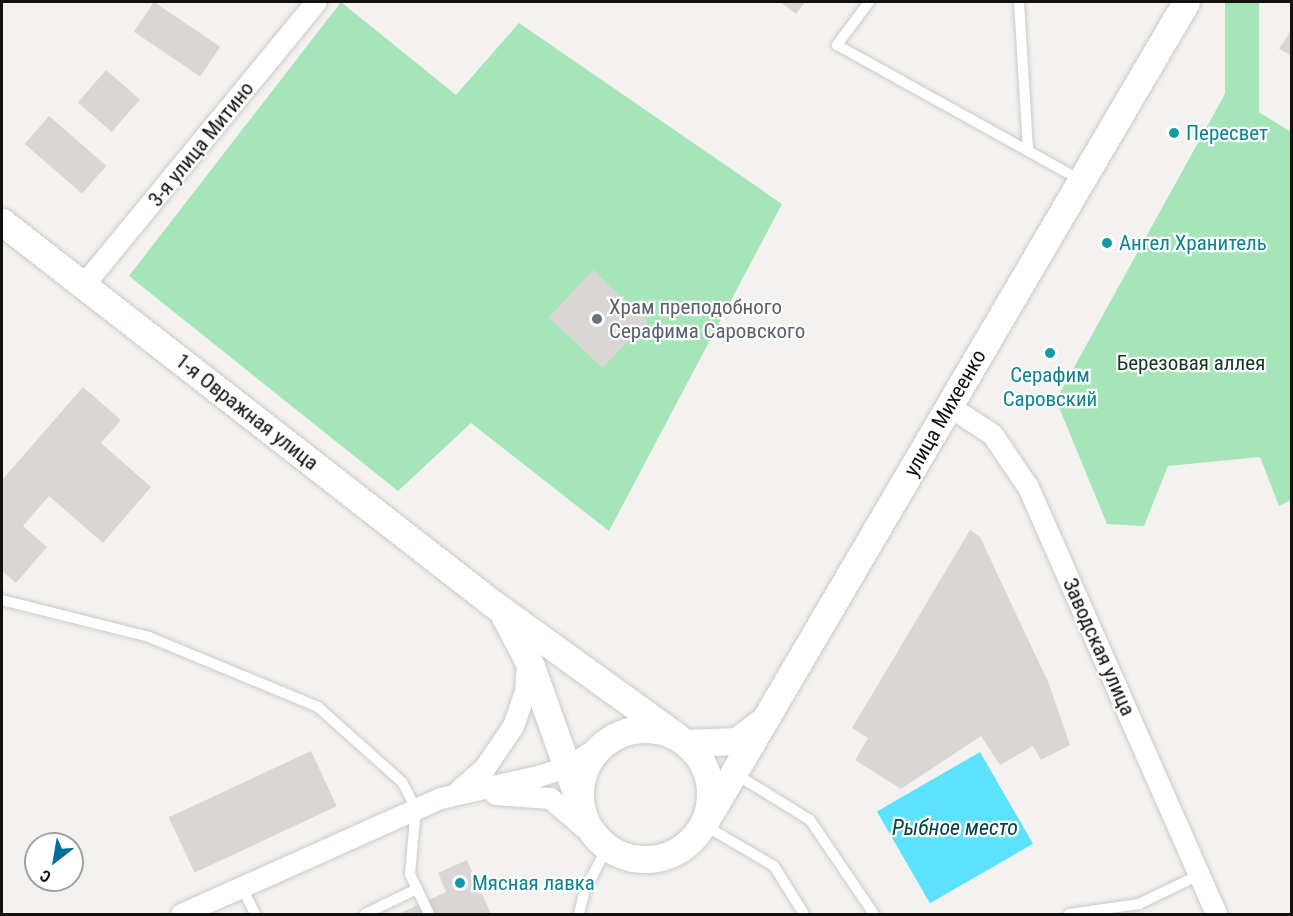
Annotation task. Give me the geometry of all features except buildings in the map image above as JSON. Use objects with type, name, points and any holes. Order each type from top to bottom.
[{"type":"street","name":"3-я улица Митино","points":[[84,284],[316,2]]},
{"type":"street","name":"улица Михеенко","points":[[703,825],[1186,2]]},
{"type":"street","name":"1-я Овражная улица","points":[[2,222],[492,603],[680,739]]},
{"type":"street","name":"Заводская улица","points":[[949,406],[992,434],[1028,487],[1216,915]]},
{"type":"street","points":[[492,603],[525,651],[568,766],[579,803],[601,842]]},
{"type":"street","points":[[452,793],[485,767],[513,726],[527,681],[525,651]]},
{"type":"street","points":[[180,915],[452,793],[568,766],[601,745],[637,729],[680,739],[737,741],[767,716]]},
{"type":"street","points":[[452,793],[550,798],[601,842],[642,860],[661,858],[678,851],[703,825],[709,780],[680,739]]},
{"type":"street","points":[[579,803],[588,761],[601,745]]},
{"type":"lane","points":[[869,2],[837,45],[1081,180]]},
{"type":"lane","points":[[1019,2],[1028,151]]},
{"type":"lane","points":[[2,600],[149,637],[282,688],[318,707],[382,760],[416,808],[409,855],[417,889],[429,915]]},
{"type":"lane","points":[[734,773],[810,820],[874,915]]},
{"type":"lane","points":[[703,825],[774,866],[804,915]]},
{"type":"lane","points":[[579,915],[601,842]]},
{"type":"lane","points":[[1069,915],[1139,904],[1199,875]]},
{"type":"lane","points":[[241,886],[255,915]]},
{"type":"lane","points":[[365,915],[417,889]]},
{"type":"green space","points":[[341,2],[456,95],[519,23],[782,204],[609,531],[471,423],[398,491],[129,276]]},
{"type":"green space","points":[[1225,2],[1259,2],[1259,433],[1225,433]]},
{"type":"green space","name":"Березовая аллея","points":[[1226,92],[1291,132],[1291,500],[1279,506],[1260,457],[1168,466],[1144,526],[1107,524],[1056,400]]},
{"type":"water","name":"Рыбное место","points":[[980,752],[1033,844],[930,903],[877,812]]},
{"type":"place","name":"Пересвет","points":[[1174,133]]},
{"type":"place","name":"Ангел Хранитель","points":[[1107,243]]},
{"type":"place","name":"Храм преподобного Серафима Саровского","points":[[597,319]]},
{"type":"place","name":"Серафим Саровский","points":[[1050,353]]},
{"type":"place","name":"Мясная лавка","points":[[460,883]]}]
